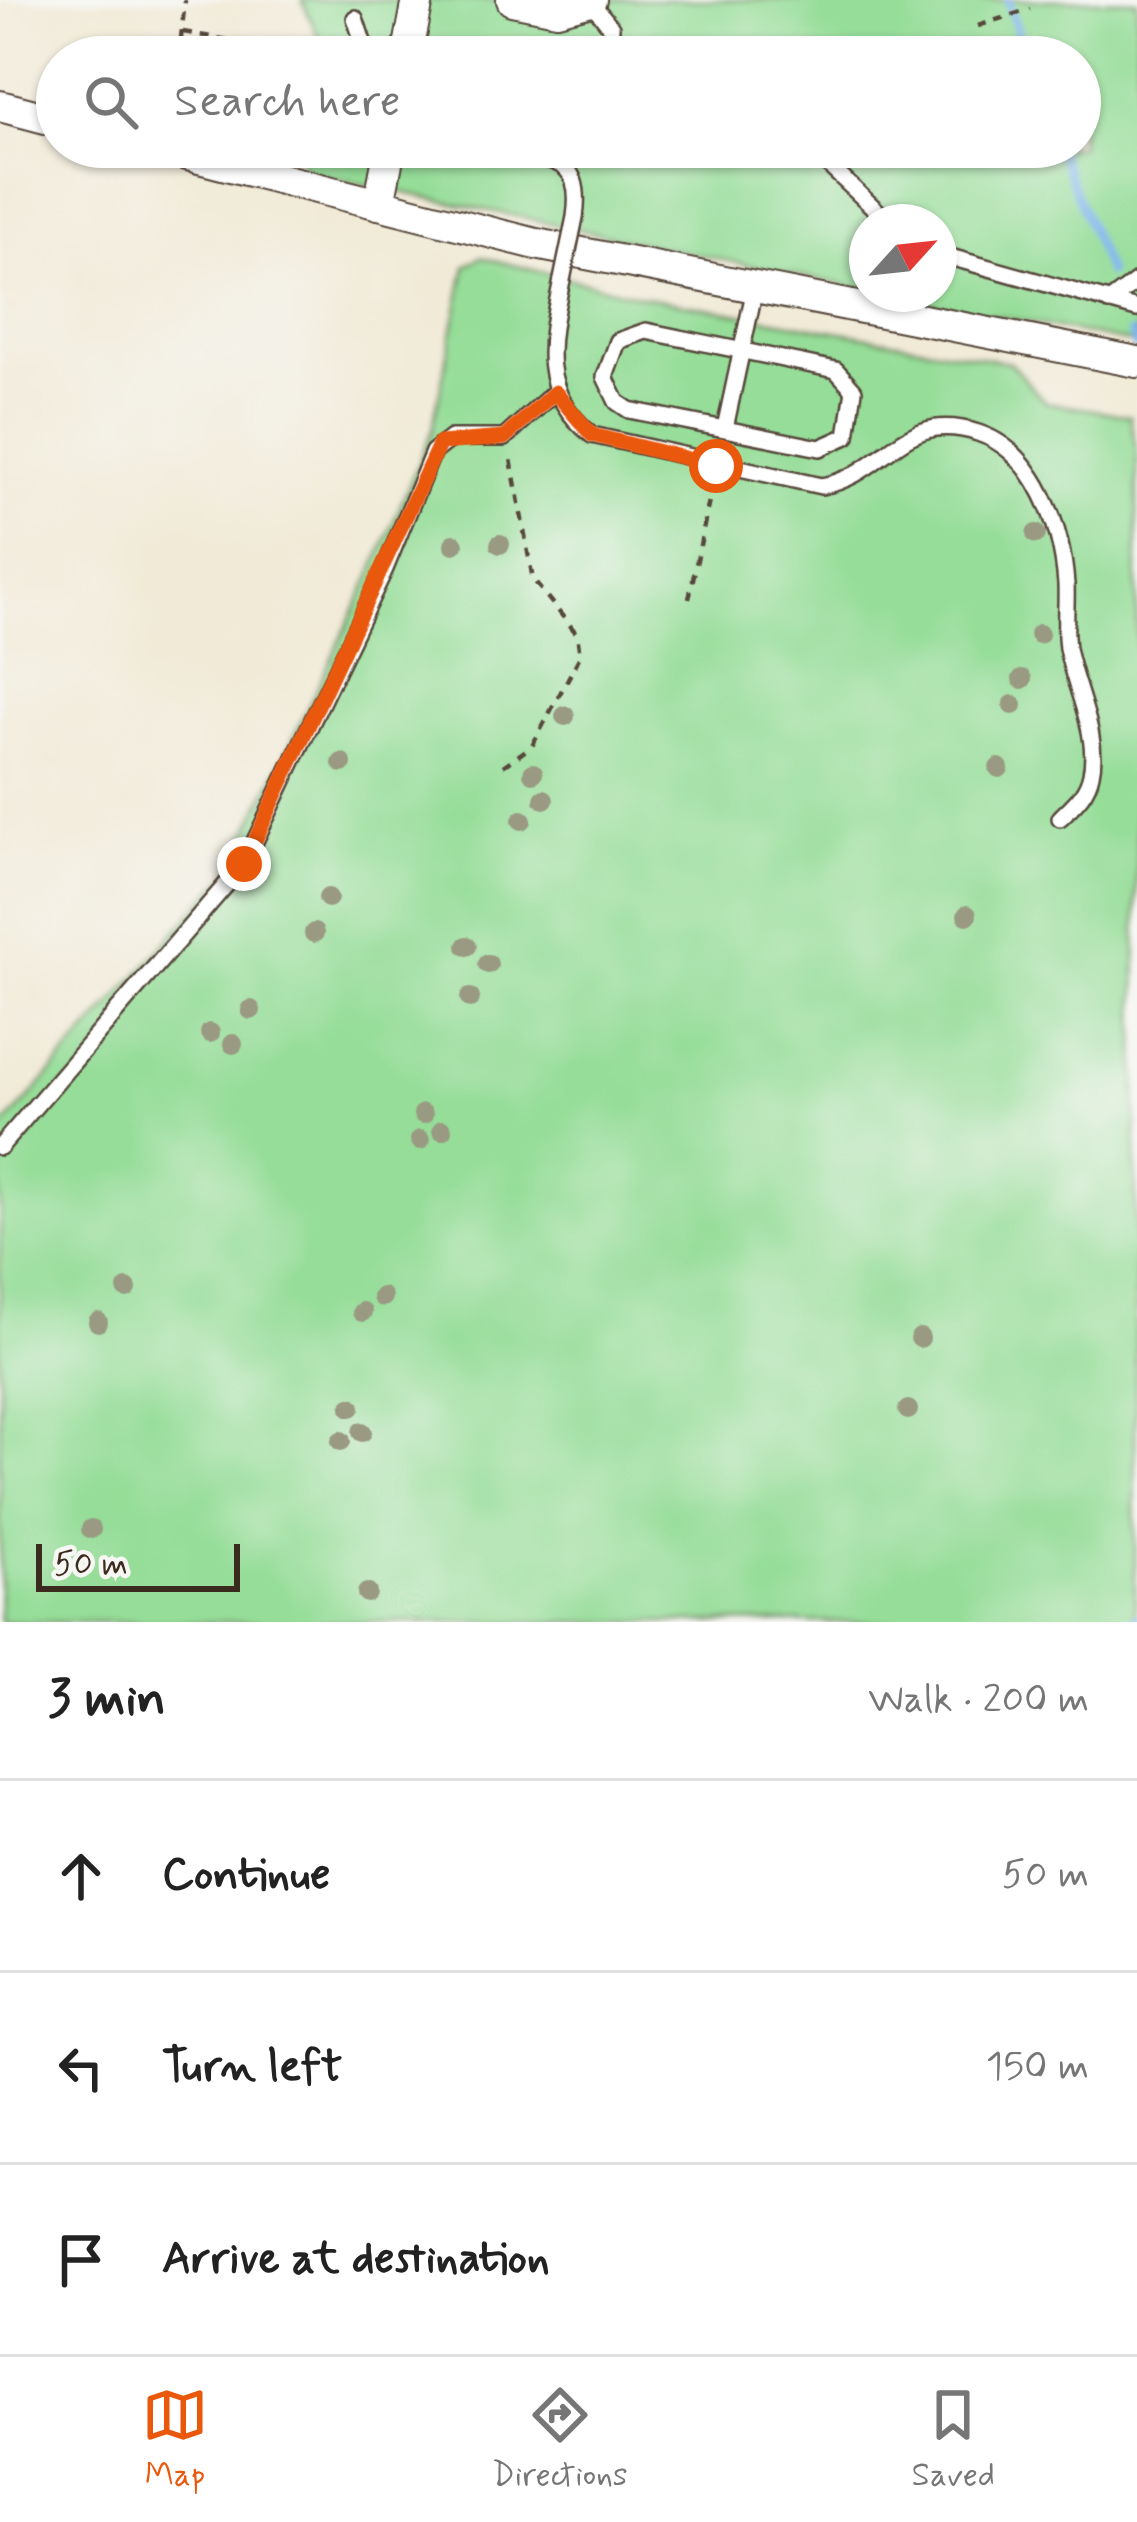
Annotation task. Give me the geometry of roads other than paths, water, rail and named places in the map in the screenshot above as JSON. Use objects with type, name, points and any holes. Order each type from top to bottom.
[{"type":"street","points":[[411,36],[418,0]]},
{"type":"street","points":[[512,0],[557,9],[591,0]]},
{"type":"street","points":[[0,106],[36,115]]},
{"type":"street","points":[[238,168],[536,244],[1137,362]]},
{"type":"street","points":[[379,204],[386,168]]},
{"type":"lane","points":[[591,0],[611,27],[610,36]]},
{"type":"lane","points":[[355,18],[361,36]]},
{"type":"lane","points":[[567,168],[579,188],[548,346],[555,392],[592,435],[794,484],[840,483],[904,437],[940,428],[978,434],[1012,454],[1042,494],[1052,519],[1065,576],[1067,650],[1090,742],[1090,778],[1060,818]]},
{"type":"lane","points":[[831,168],[870,204]]},
{"type":"lane","points":[[957,259],[1137,309]]},
{"type":"lane","points":[[1109,302],[1137,280]]},
{"type":"lane","points":[[725,428],[755,288]]},
{"type":"lane","points":[[646,331],[741,351],[836,370],[854,389],[853,424],[835,446],[820,448],[629,410],[616,402],[605,377],[611,352],[631,333],[646,331]]},
{"type":"lane","points":[[0,1147],[244,864],[385,569],[433,452],[451,438],[504,438],[555,392]]},
{"type":"waterway","points":[[1008,0],[1019,36]]},
{"type":"waterway","points":[[1066,168],[1108,273]]},
{"type":"waterway","points":[[1131,333],[1135,346]]},
{"type":"waterway","points":[[1135,1622],[1137,1617]]}]
